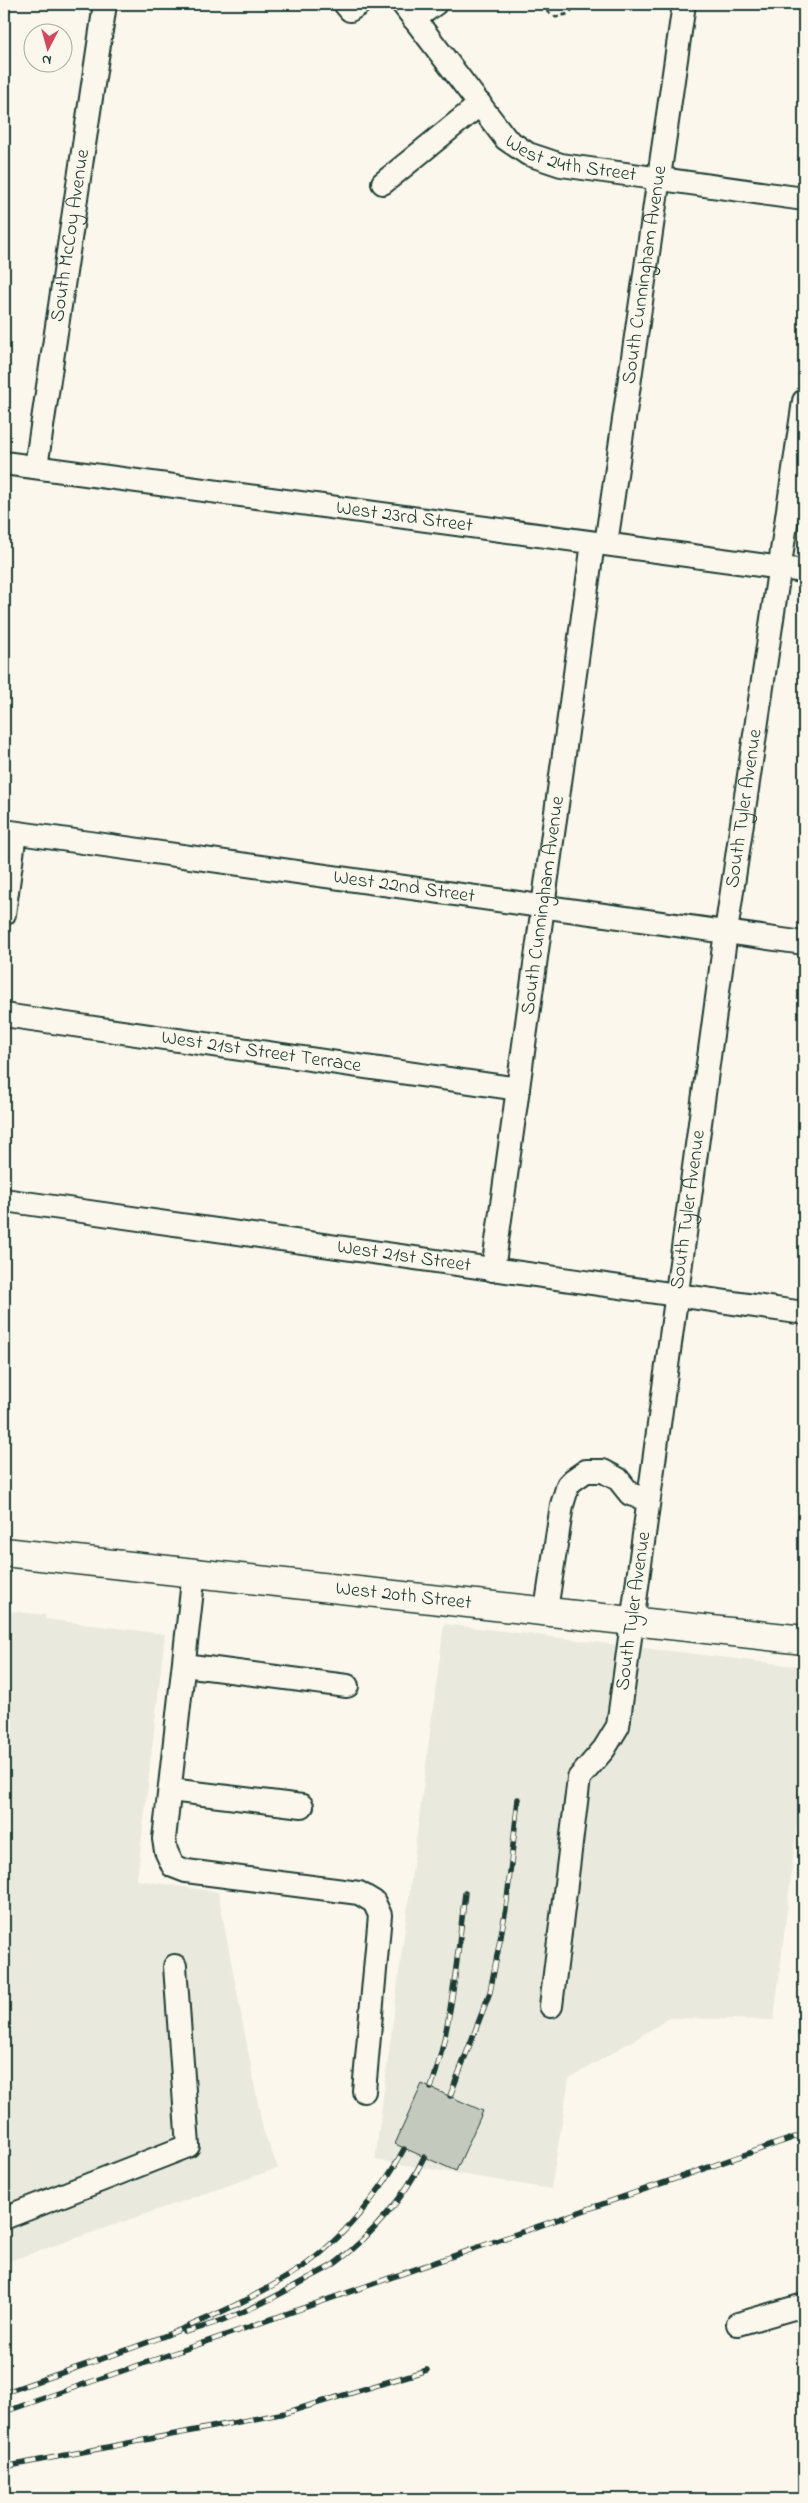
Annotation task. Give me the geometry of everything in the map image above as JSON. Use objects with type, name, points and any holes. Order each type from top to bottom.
[{"type":"main road","name":"West 20th Street","points":[[4,1552],[546,1610],[804,1640]]},
{"type":"street","name":"South McCoy Avenue","points":[[36,467],[105,4]]},
{"type":"street","points":[[345,4],[350,10],[359,4]]},
{"type":"street","points":[[408,12],[435,4]]},
{"type":"street","name":"South Cunningham Avenue","points":[[493,1270],[544,906],[599,543],[659,179],[684,4]]},
{"type":"street","name":"West 24th Street","points":[[408,12],[506,139],[543,161],[804,199]]},
{"type":"street","points":[[383,183],[480,104]]},
{"type":"street","name":"South Tyler Avenue","points":[[551,2006],[579,1778],[604,1749],[618,1726],[726,932],[804,401]]},
{"type":"street","name":"West 23rd Street","points":[[4,463],[804,571]]},
{"type":"street","points":[[4,914],[9,832]]},
{"type":"street","name":"West 22nd Street","points":[[9,832],[804,943]]},
{"type":"street","name":"West 21st Street Terrace","points":[[4,1015],[518,1089]]},
{"type":"street","name":"West 21st Street","points":[[4,1200],[804,1313]]},
{"type":"street","points":[[546,1610],[562,1505],[568,1485],[586,1471],[603,1471],[618,1479],[630,1494],[648,1500]]},
{"type":"street","points":[[194,1572],[164,1839],[166,1851],[173,1866],[186,1871],[359,1893],[366,1896],[378,1907],[380,1914],[364,2091]]},
{"type":"street","points":[[184,1665],[347,1686]]},
{"type":"street","points":[[170,1790],[302,1806]]},
{"type":"street","points":[[4,2218],[188,2146],[175,1966]]},
{"type":"street","points":[[738,2324],[804,2306]]},
{"type":"path","points":[[542,4],[545,10],[556,17],[568,14],[577,4]]},
{"type":"shaded area","points":[[10,1611],[45,1615],[45,1619],[165,1634],[137,1880],[218,1892],[263,2130],[278,2168],[4,2263],[4,1630],[7,1630]]},
{"type":"shaded area","points":[[444,1624],[804,1667],[804,1765],[774,2020],[670,2018],[569,2079],[551,2189],[375,2160]]},
{"type":"building","points":[[422,2084],[483,2111],[456,2171],[395,2144]]},
{"type":"railway","points":[[450,2096],[490,1992],[506,1909],[518,1799]]},
{"type":"railway","points":[[431,2088],[449,2016],[465,1893]]},
{"type":"railway","points":[[4,2412],[804,2134]]},
{"type":"railway","points":[[4,2393],[194,2324],[266,2289],[301,2268],[331,2244],[359,2214],[385,2181],[404,2149]]},
{"type":"railway","points":[[185,2332],[248,2310],[337,2262],[375,2228],[398,2201],[424,2157]]},
{"type":"railway","points":[[4,2467],[285,2413],[427,2370]]}]
